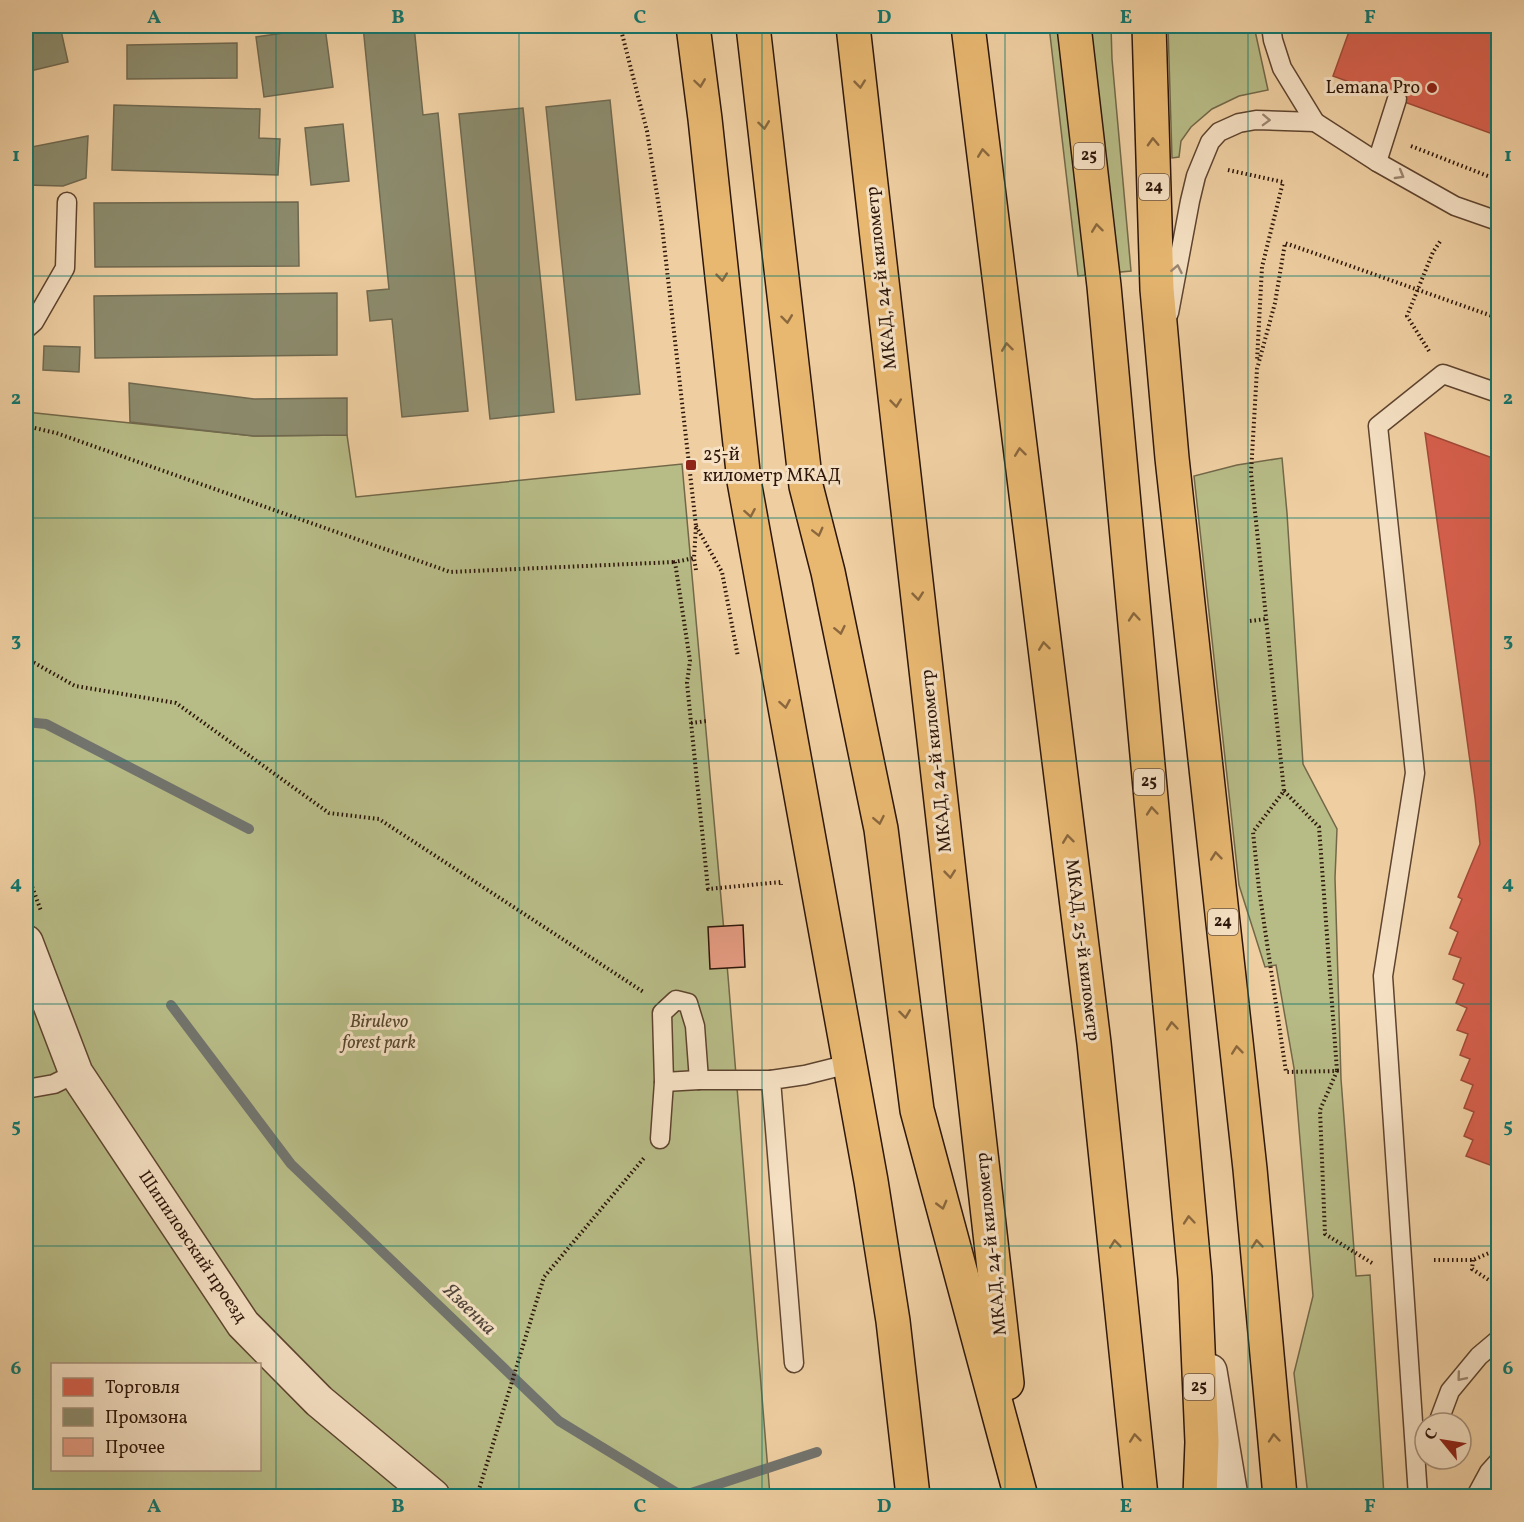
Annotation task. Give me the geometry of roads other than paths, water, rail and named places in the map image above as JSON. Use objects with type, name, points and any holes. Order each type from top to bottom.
[{"type":"main road","points":[[693,26],[744,481],[871,1180],[892,1321],[913,1497]]},
{"type":"main road","points":[[753,26],[806,486],[828,572],[881,829],[917,1110],[1020,1495]]},
{"type":"main road","name":"МКАД, 24-й километр","points":[[853,26],[1020,1495]]},
{"type":"main road","name":"МКАД, 25-й километр","points":[[968,26],[1094,1043],[1141,1497]]},
{"type":"main road","name":"25","points":[[1074,26],[1104,286],[1195,1278],[1202,1442],[1200,1497]]},
{"type":"main road","name":"24","points":[[1149,26],[1157,289],[1173,470],[1250,1169],[1280,1497]]},
{"type":"street","name":"Шипиловский проезд","points":[[26,942],[76,1073],[243,1324],[319,1401],[433,1497]]},
{"type":"street","points":[[1195,1278],[1231,1497]]},
{"type":"lane","points":[[1271,26],[1282,68],[1315,122],[1377,162],[1455,206],[1498,221]]},
{"type":"lane","points":[[1377,162],[1397,99]]},
{"type":"lane","points":[[1163,348],[1190,201],[1210,141],[1219,132],[1239,123],[1256,120],[1315,122]]},
{"type":"lane","points":[[26,329],[34,322],[65,268],[66,202]]},
{"type":"lane","points":[[1418,1492],[1383,976],[1415,773],[1378,426],[1443,374],[1498,393]]},
{"type":"lane","points":[[660,1139],[664,1082],[662,1014],[676,1000],[688,1003],[695,1026],[699,1080]]},
{"type":"lane","points":[[664,1082],[771,1080],[805,1075],[849,1064]]},
{"type":"lane","points":[[26,1089],[54,1084],[76,1073]]},
{"type":"lane","points":[[771,1080],[794,1363]]},
{"type":"lane","points":[[1442,1411],[1450,1390],[1479,1356],[1498,1340]]},
{"type":"lane","points":[[1476,1497],[1489,1472],[1498,1462]]},
{"type":"lane","points":[[1418,1492],[1424,1471]]},
{"type":"waterway","points":[[26,722],[46,724],[249,829]]},
{"type":"waterway","name":"Язвенка","points":[[171,1005],[291,1164],[559,1421],[682,1496],[817,1452]]},
{"type":"place","name":"Lemana Pro","points":[[1432,88]]},
{"type":"place","name":"25-й километр МКАД","points":[[691,465]]},
{"type":"park label","name":"Birulevo forest park","points":[[379,1032]]}]
